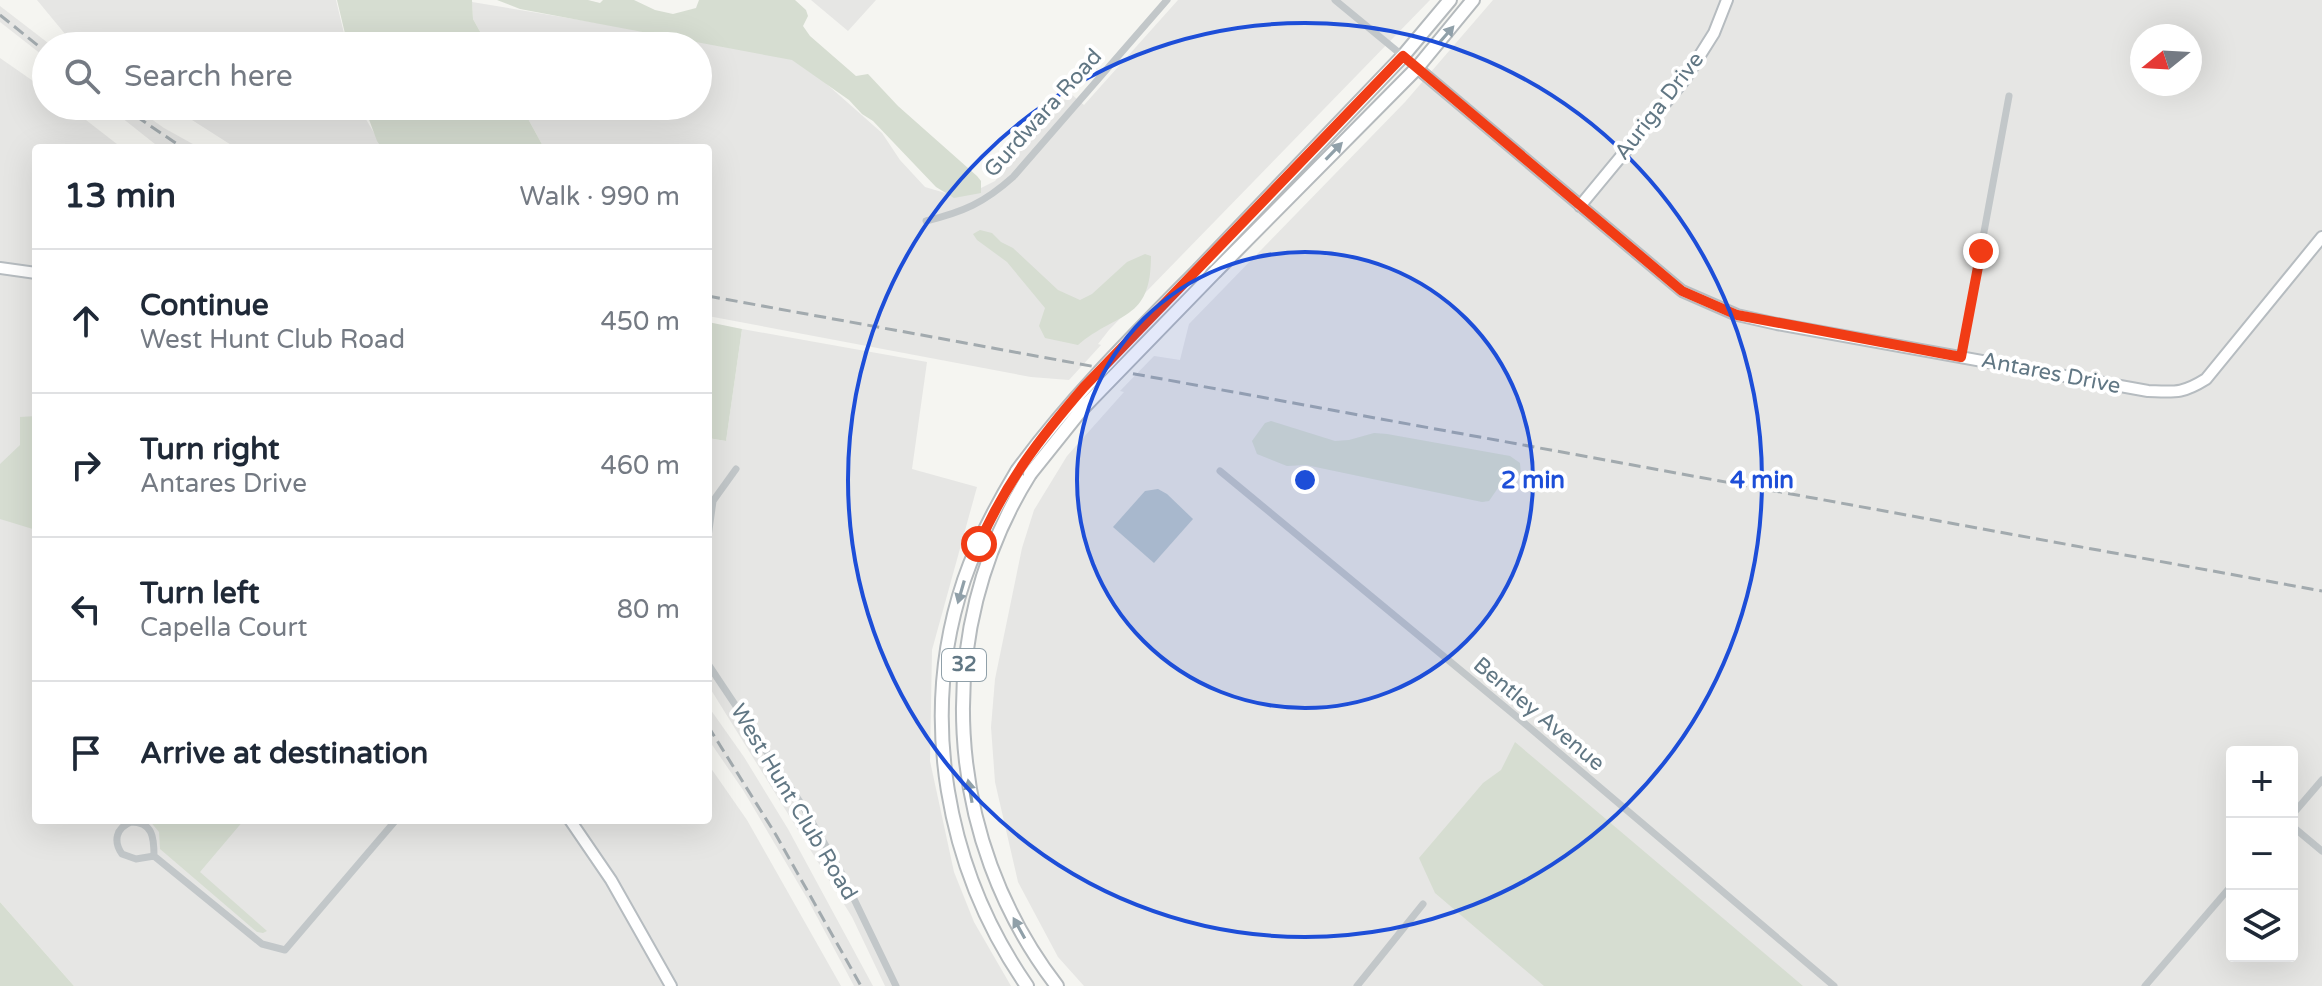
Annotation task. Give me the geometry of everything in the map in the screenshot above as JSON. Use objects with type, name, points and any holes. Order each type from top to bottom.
[{"type":"main road","name":"32","points":[[1027,986],[984,914],[961,851],[949,797],[942,724],[952,623],[963,583],[986,526],[1017,471],[1084,387],[1403,56],[1450,0]]},
{"type":"main road","name":"32","points":[[1057,986],[1027,943],[989,866],[972,806],[962,735],[966,647],[979,590],[995,542],[1030,474],[1090,401],[1417,68],[1473,0]]},
{"type":"main road","points":[[1403,56],[1417,68]]},
{"type":"street","name":"Gurdwara Road","points":[[926,221],[955,213],[993,195],[1013,177],[1167,0]]},
{"type":"street","points":[[1335,0],[1403,56]]},
{"type":"street","name":"Auriga Drive","points":[[1580,206],[1685,79],[1714,33],[1727,0]]},
{"type":"street","name":"Antares Drive","points":[[1417,68],[1682,291],[1737,315],[1777,324],[2148,391],[2189,390],[2206,379],[2322,237]]},
{"type":"street","points":[[1961,357],[2009,96]]},
{"type":"street","points":[[0,268],[32,272]]},
{"type":"street","points":[[712,508],[713,501],[736,469]]},
{"type":"street","name":"Bentley Avenue","points":[[1220,471],[1834,986]]},
{"type":"street","name":"West Hunt Club Road","points":[[712,670],[802,805],[840,870],[896,986]]},
{"type":"street","points":[[2298,808],[2322,780]]},
{"type":"street","points":[[128,824],[118,833],[116,844],[122,854],[131,859],[154,856],[262,944],[285,950],[393,824]]},
{"type":"street","points":[[142,824],[153,836],[154,856]]},
{"type":"street","points":[[573,824],[611,880],[671,986]]},
{"type":"street","points":[[2298,831],[2322,851]]},
{"type":"street","points":[[2145,986],[2228,890]]},
{"type":"street","points":[[1357,986],[1423,904]]},
{"type":"shaded area","points":[[37,0],[336,0],[344,32],[63,32]]},
{"type":"shaded area","points":[[337,0],[472,0],[473,19],[480,32],[345,32]]},
{"type":"shaded area","points":[[497,0],[588,0],[600,3],[603,0],[634,0],[673,14],[696,8],[699,0],[795,0],[806,10],[808,16],[803,26],[810,36],[856,76],[868,74],[898,106],[977,176],[981,181],[981,193],[954,198],[936,187],[873,121],[792,60],[712,45],[712,32],[643,32],[520,9]]},
{"type":"shaded area","points":[[811,0],[876,0],[848,31]]},
{"type":"shaded area","points":[[1178,0],[1430,0],[1109,330],[1098,344],[1101,345],[1069,380],[1031,377],[712,317],[712,144],[542,144],[529,120],[712,120],[712,42],[795,56],[882,133],[900,160],[925,187],[952,195],[977,190],[995,181],[1070,93],[1084,105]]},
{"type":"shaded area","points":[[1493,0],[2322,0],[2322,986],[1084,986],[1058,957],[1018,882],[995,782],[991,727],[995,679],[1022,548],[1034,510],[1067,456],[1124,392],[1120,391],[1154,356],[1180,360],[1189,324],[1405,102]]},
{"type":"shaded area","points":[[472,2],[651,32],[480,32],[473,19]]},
{"type":"shaded area","points":[[0,6],[34,32],[32,47],[0,22]]},
{"type":"shaded area","points":[[0,58],[32,80],[32,120],[86,120],[117,144],[32,144],[32,824],[712,824],[712,770],[747,820],[841,986],[74,986],[0,902]]},
{"type":"shaded area","points":[[125,120],[153,120],[193,144],[155,144]]},
{"type":"shaded area","points":[[192,120],[366,120],[381,144],[230,144]]},
{"type":"shaded area","points":[[369,120],[529,120],[542,144],[379,144]]},
{"type":"shaded area","points":[[980,230],[992,233],[1013,248],[1058,290],[1080,300],[1092,294],[1127,262],[1145,254],[1151,256],[1145,293],[1130,312],[1078,345],[1045,338],[1039,326],[1045,308],[1007,262],[977,240],[973,234]]},
{"type":"shaded area","points":[[712,323],[742,329],[726,441],[712,439]]},
{"type":"shaded area","points":[[742,329],[927,362],[912,469],[977,487],[932,650],[930,761],[954,872],[974,922],[1011,986],[885,986],[852,917],[712,691],[712,439],[726,441]]},
{"type":"shaded area","points":[[32,416],[32,529],[0,519],[0,464],[20,445],[20,417]]},
{"type":"shaded area","points":[[1271,421],[1335,441],[1374,433],[1387,434],[1510,456],[1520,463],[1521,475],[1500,485],[1489,501],[1482,502],[1306,465],[1287,466],[1257,454],[1252,441],[1265,423]]},
{"type":"shaded area","points":[[1158,489],[1193,519],[1154,563],[1113,527],[1145,491]]},
{"type":"shaded area","points":[[712,712],[788,829],[873,986],[854,986],[743,790],[712,745]]},
{"type":"shaded area","points":[[1515,742],[1803,986],[1544,986],[1435,893],[1419,858],[1483,783],[1501,770]]},
{"type":"shaded area","points":[[152,824],[241,824],[200,872],[267,931],[257,932],[160,849],[159,832]]},
{"type":"shaded area","points":[[0,902],[74,986],[0,986]]},
{"type":"railway","points":[[0,15],[32,41]]},
{"type":"railway","points":[[142,120],[177,144]]},
{"type":"railway","points":[[712,297],[2322,591]]},
{"type":"railway","points":[[712,732],[776,835],[861,986]]},
{"type":"route","points":[[979,544],[1017,471],[1084,387],[1403,56],[1682,291],[1737,315],[1961,357],[1981,251]]}]
